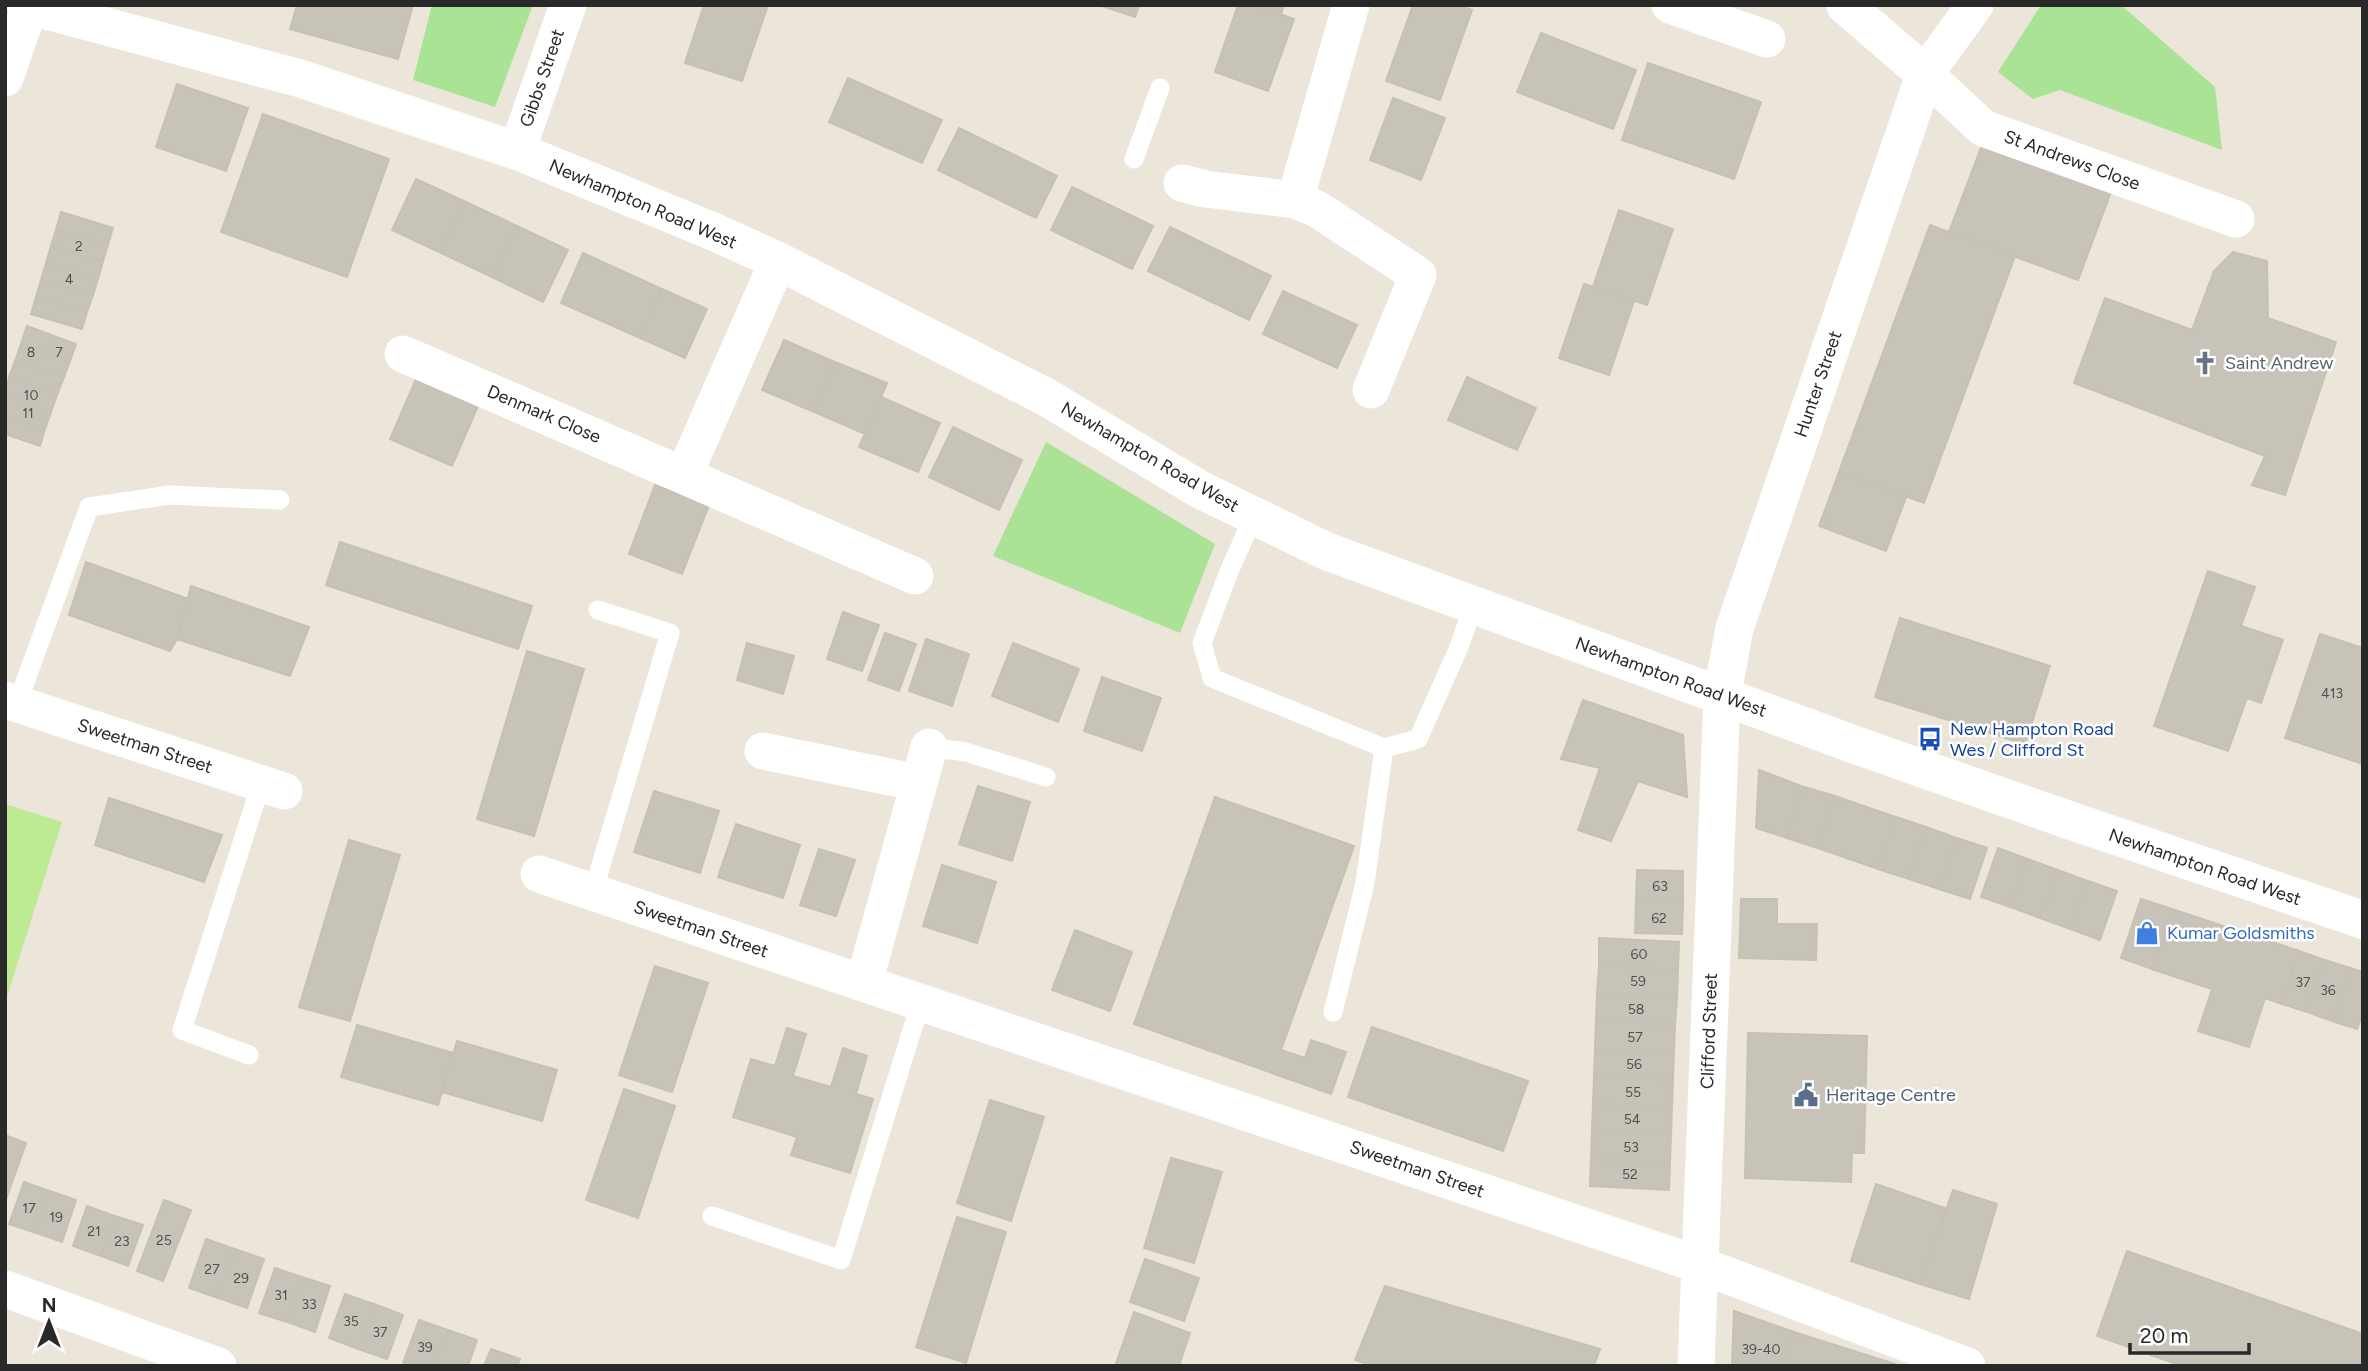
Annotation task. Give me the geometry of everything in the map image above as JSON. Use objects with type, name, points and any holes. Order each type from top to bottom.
[{"type":"street","name":"Gibbs Street","points":[[517,151],[568,5]]},
{"type":"street","points":[[1294,200],[1351,5]]},
{"type":"street","points":[[1670,5],[1767,39]]},
{"type":"street","points":[[1845,5],[1925,75],[1975,5]]},
{"type":"street","name":"Newhampton Road West","points":[[28,6],[302,79],[517,151],[778,261],[1046,397],[1199,489],[1326,551],[2050,814],[2363,920]]},
{"type":"street","points":[[5,78],[28,6]]},
{"type":"street","name":"St Andrews Close","points":[[1925,75],[1983,128],[2236,219]]},
{"type":"street","name":"Hunter Street","points":[[1722,696],[1734,630],[1925,75]]},
{"type":"street","points":[[1182,183],[1294,200],[1317,209],[1418,275],[1371,390]]},
{"type":"street","points":[[684,475],[778,261]]},
{"type":"street","name":"Denmark Close","points":[[403,354],[915,576]]},
{"type":"street","name":"Clifford Street","points":[[1696,1366],[1722,696]]},
{"type":"street","name":"Sweetman Street","points":[[11,702],[273,788]]},
{"type":"street","points":[[864,984],[929,747]]},
{"type":"street","points":[[763,751],[919,783]]},
{"type":"street","name":"Sweetman Street","points":[[539,874],[1700,1265],[1967,1366]]},
{"type":"street","points":[[5,1289],[218,1366]]},
{"type":"lane","points":[[1134,159],[1160,88]]},
{"type":"lane","points":[[11,702],[89,507],[170,495],[280,500]]},
{"type":"lane","points":[[1254,515],[1202,643],[1212,678],[1384,748],[1418,739],[1459,647],[1474,604]]},
{"type":"lane","points":[[593,892],[670,633],[598,610]]},
{"type":"lane","points":[[929,747],[966,752],[1046,777]]},
{"type":"lane","points":[[1333,1012],[1365,883],[1384,748]]},
{"type":"lane","points":[[249,1055],[182,1030],[273,788]]},
{"type":"lane","points":[[712,1216],[841,1260],[922,1001]]},
{"type":"green space","points":[[432,5],[533,5],[495,107],[413,80]]},
{"type":"green space","points":[[2041,5],[2121,5],[2215,87],[2222,150],[2060,90],[2033,99],[1998,72]]},
{"type":"green space","points":[[1046,442],[1215,544],[1180,633],[993,556]]},
{"type":"green space","points":[[5,804],[62,822],[5,1003]]},
{"type":"building","points":[[297,5],[413,5],[398,59],[290,29]]},
{"type":"building","points":[[704,5],[768,5],[742,81],[685,63]]},
{"type":"building","points":[[1099,5],[1139,5],[1135,17]]},
{"type":"building","points":[[1238,5],[1255,5],[1294,19],[1268,91],[1215,72]]},
{"type":"building","points":[[1255,5],[1284,5],[1281,14]]},
{"type":"building","points":[[1413,5],[1459,5],[1472,10],[1440,100],[1386,81]]},
{"type":"building","points":[[1541,33],[1636,70],[1613,129],[1517,92]]},
{"type":"building","points":[[1648,63],[1761,102],[1734,179],[1622,140]]},
{"type":"building","points":[[848,78],[942,120],[922,163],[829,122]]},
{"type":"building","points":[[177,84],[248,108],[226,171],[156,147]]},
{"type":"building","points":[[1393,98],[1445,118],[1421,180],[1370,160]]},
{"type":"building","points":[[263,114],[389,159],[347,277],[221,232]]},
{"type":"building","points":[[959,128],[1057,176],[1036,218],[938,170]]},
{"type":"building","points":[[1982,145],[2111,192],[2078,280],[1949,232]]},
{"type":"building","points":[[416,179],[466,202],[441,253],[392,230]]},
{"type":"building","points":[[1072,187],[1153,226],[1132,269],[1051,230]]},
{"type":"building","points":[[466,202],[517,226],[492,277],[441,253]]},
{"type":"building","points":[[1619,210],[1673,229],[1647,305],[1593,287]]},
{"type":"building","points":[[61,212],[113,228],[108,245],[56,230]]},
{"type":"building","points":[[1930,225],[2015,256],[1924,503],[1839,472]]},
{"type":"building","points":[[517,226],[568,250],[543,302],[492,277]]},
{"type":"building","points":[[1170,227],[1271,276],[1249,320],[1148,271]]},
{"type":"building","points":[[56,230],[108,245],[103,261],[51,246]]},
{"type":"building","points":[[51,246],[103,261],[98,279],[46,263]]},
{"type":"building","name":"Saint Andrew","points":[[2233,252],[2267,261],[2268,318],[2336,342],[2285,495],[2252,485],[2265,456],[2074,383],[2105,298],[2192,330],[2214,271]]},
{"type":"building","points":[[583,253],[662,289],[640,338],[561,303]]},
{"type":"building","points":[[46,263],[98,279],[93,295],[41,280]]},
{"type":"building","points":[[41,280],[93,295],[87,312],[36,297]]},
{"type":"building","points":[[1584,284],[1634,301],[1609,375],[1559,358]]},
{"type":"building","points":[[662,289],[707,309],[685,358],[640,338]]},
{"type":"building","points":[[1283,291],[1357,325],[1337,368],[1263,334]]},
{"type":"building","points":[[36,297],[87,312],[82,329],[31,314]]},
{"type":"building","points":[[27,326],[76,344],[70,361],[21,344]]},
{"type":"building","points":[[784,340],[835,362],[814,412],[762,390]]},
{"type":"building","points":[[21,344],[70,361],[64,377],[15,361]]},
{"type":"building","points":[[15,361],[64,377],[57,395],[9,377]]},
{"type":"building","points":[[835,362],[887,383],[865,434],[814,412]]},
{"type":"building","points":[[420,370],[482,397],[452,466],[390,439]]},
{"type":"building","points":[[9,377],[57,395],[51,412],[5,396]]},
{"type":"building","points":[[1467,377],[1536,408],[1517,450],[1448,420]]},
{"type":"building","points":[[5,396],[51,412],[45,429],[5,415]]},
{"type":"building","points":[[881,397],[940,423],[918,472],[859,447]]},
{"type":"building","points":[[5,415],[45,429],[40,446],[5,434]]},
{"type":"building","points":[[953,427],[1022,460],[999,510],[929,477]]},
{"type":"building","points":[[1839,472],[1906,497],[1886,551],[1819,526]]},
{"type":"building","points":[[655,485],[709,505],[682,574],[629,554]]},
{"type":"building","points":[[340,542],[532,606],[518,649],[326,585]]},
{"type":"building","points":[[86,562],[188,599],[177,639],[170,651],[69,615]]},
{"type":"building","points":[[2208,571],[2255,587],[2241,626],[2283,640],[2261,703],[2247,698],[2228,751],[2154,726]]},
{"type":"building","points":[[191,586],[309,627],[290,676],[177,639]]},
{"type":"building","points":[[843,612],[879,625],[862,671],[827,659]]},
{"type":"building","points":[[1900,618],[2050,666],[2025,744],[1875,697]]},
{"type":"building","points":[[885,633],[916,644],[899,691],[868,680]]},
{"type":"building","points":[[2320,634],[2363,648],[2363,764],[2285,738]]},
{"type":"building","points":[[926,639],[969,654],[952,706],[909,691]]},
{"type":"building","points":[[747,643],[794,656],[783,694],[737,680]]},
{"type":"building","points":[[1013,643],[1079,669],[1058,722],[992,696]]},
{"type":"building","points":[[527,651],[584,669],[534,836],[477,819]]},
{"type":"building","points":[[1102,677],[1161,698],[1142,751],[1084,731]]},
{"type":"building","points":[[1583,700],[1683,735],[1687,797],[1638,781],[1611,841],[1578,830],[1600,768],[1561,759]]},
{"type":"building","points":[[1759,770],[1804,787],[1787,838],[1756,828]]},
{"type":"building","points":[[978,786],[1030,802],[1012,861],[959,844]]},
{"type":"building","points":[[1804,787],[1835,796],[1817,848],[1787,838]]},
{"type":"building","points":[[654,791],[719,811],[700,873],[634,852]]},
{"type":"building","points":[[1835,796],[1896,817],[1878,869],[1817,848]]},
{"type":"building","points":[[1215,797],[1354,846],[1281,1050],[1305,1058],[1311,1040],[1346,1052],[1331,1094],[1134,1024]]},
{"type":"building","points":[[109,798],[222,835],[204,882],[95,845]]},
{"type":"building","points":[[1896,817],[1926,827],[1909,879],[1878,869]]},
{"type":"building","points":[[736,824],[800,845],[783,898],[718,877]]},
{"type":"building","points":[[1926,827],[1957,838],[1939,889],[1909,879]]},
{"type":"building","points":[[1957,838],[1987,848],[1970,899],[1939,889]]},
{"type":"building","points":[[349,840],[400,855],[350,1021],[299,1007]]},
{"type":"building","points":[[1998,848],[2028,859],[2010,907],[1981,897]]},
{"type":"building","points":[[819,849],[855,860],[836,916],[800,905]]},
{"type":"building","points":[[2028,859],[2058,870],[2040,918],[2010,907]]},
{"type":"building","points":[[942,865],[996,882],[977,943],[923,926]]},
{"type":"building","points":[[1637,870],[1683,871],[1683,903],[1636,901]]},
{"type":"building","points":[[2058,870],[2088,881],[2070,929],[2040,918]]},
{"type":"building","points":[[2088,881],[2117,891],[2100,940],[2070,929]]},
{"type":"building","points":[[1741,899],[1777,899],[1777,924],[1817,924],[1816,960],[1739,958]]},
{"type":"building","name":"Kumar Goldsmiths","points":[[2141,899],[2172,909],[2152,969],[2121,958]]},
{"type":"building","points":[[1636,901],[1683,903],[1682,934],[1635,933]]},
{"type":"building","points":[[2172,909],[2299,951],[2282,1004],[2265,998],[2249,1047],[2198,1031],[2212,989],[2152,969]]},
{"type":"building","points":[[1075,930],[1132,952],[1110,1011],[1052,990]]},
{"type":"building","points":[[1599,938],[1679,942],[1678,970],[1599,966]]},
{"type":"building","points":[[2299,951],[2325,960],[2307,1012],[2282,1004]]},
{"type":"building","points":[[2325,960],[2350,968],[2332,1021],[2307,1012]]},
{"type":"building","points":[[655,966],[708,983],[672,1092],[619,1075]]},
{"type":"building","points":[[1599,966],[1678,970],[1677,997],[1597,993]]},
{"type":"building","points":[[2350,968],[2363,972],[2363,1012],[2357,1029],[2332,1021]]},
{"type":"building","points":[[1597,993],[1677,997],[1675,1025],[1596,1021]]},
{"type":"building","points":[[1596,1021],[1675,1025],[1674,1052],[1595,1049]]},
{"type":"building","points":[[357,1025],[453,1053],[438,1105],[341,1077]]},
{"type":"building","points":[[1372,1027],[1528,1081],[1503,1151],[1348,1097]]},
{"type":"building","points":[[787,1028],[806,1034],[793,1076],[831,1087],[843,1048],[867,1056],[856,1094],[873,1099],[850,1173],[791,1155],[797,1137],[733,1117],[751,1059],[775,1066]]},
{"type":"building","name":"Heritage Centre","points":[[1748,1033],[1867,1036],[1864,1153],[1852,1153],[1851,1182],[1745,1178]]},
{"type":"building","points":[[457,1041],[557,1070],[542,1121],[442,1092]]},
{"type":"building","points":[[1595,1049],[1674,1052],[1673,1080],[1594,1076]]},
{"type":"building","points":[[1594,1076],[1673,1080],[1672,1107],[1593,1104]]},
{"type":"building","points":[[624,1089],[675,1106],[638,1218],[586,1200]]},
{"type":"building","points":[[990,1100],[1044,1117],[1011,1221],[957,1203]]},
{"type":"building","points":[[1593,1104],[1672,1107],[1671,1135],[1592,1131]]},
{"type":"building","points":[[1592,1131],[1671,1135],[1670,1162],[1591,1159]]},
{"type":"building","points":[[5,1135],[26,1143],[5,1202]]},
{"type":"building","points":[[1171,1158],[1222,1172],[1194,1263],[1144,1248]]},
{"type":"building","points":[[1591,1159],[1670,1162],[1669,1190],[1590,1186]]},
{"type":"building","points":[[24,1182],[50,1191],[36,1233],[9,1224]]},
{"type":"building","points":[[1876,1184],[1945,1208],[1920,1284],[1851,1261]]},
{"type":"building","points":[[1953,1190],[1997,1204],[1969,1299],[1920,1284]]},
{"type":"building","points":[[50,1191],[76,1200],[62,1242],[36,1233]]},
{"type":"building","points":[[164,1200],[191,1210],[163,1281],[137,1271]]},
{"type":"building","points":[[87,1206],[115,1216],[101,1256],[73,1246]]},
{"type":"building","points":[[115,1216],[143,1225],[128,1266],[101,1256]]},
{"type":"building","points":[[957,1217],[1006,1232],[966,1363],[916,1347]]},
{"type":"building","points":[[206,1239],[235,1249],[218,1298],[189,1288]]},
{"type":"building","points":[[235,1249],[264,1259],[247,1308],[218,1298]]},
{"type":"building","points":[[2127,1251],[2363,1334],[2363,1366],[2182,1366],[2097,1336]]},
{"type":"building","points":[[1145,1259],[1199,1278],[1184,1321],[1130,1302]]},
{"type":"building","points":[[275,1268],[302,1277],[287,1322],[259,1313]]},
{"type":"building","points":[[302,1277],[330,1286],[315,1332],[287,1322]]},
{"type":"building","points":[[1385,1286],[1600,1349],[1594,1366],[1373,1366],[1355,1360]]},
{"type":"building","points":[[345,1294],[374,1304],[358,1349],[329,1338]]},
{"type":"building","points":[[374,1304],[403,1315],[387,1359],[358,1349]]},
{"type":"building","points":[[1734,1311],[1794,1332],[1784,1366],[1732,1366]]},
{"type":"building","points":[[1134,1312],[1190,1333],[1179,1366],[1115,1366]]},
{"type":"building","points":[[419,1320],[448,1330],[435,1366],[410,1366],[403,1363]]},
{"type":"building","points":[[448,1330],[477,1340],[468,1366],[435,1366]]},
{"type":"building","points":[[1794,1332],[1901,1366],[1784,1366]]},
{"type":"building","points":[[491,1349],[520,1359],[517,1366],[484,1366]]},
{"type":"place","name":"Saint Andrew","points":[[2205,363]]},
{"type":"place","name":"New Hampton Road Wes / Clifford St","points":[[1930,739]]},
{"type":"place","name":"Kumar Goldsmiths","points":[[2147,933]]},
{"type":"place","name":"Heritage Centre","points":[[1806,1095]]}]
